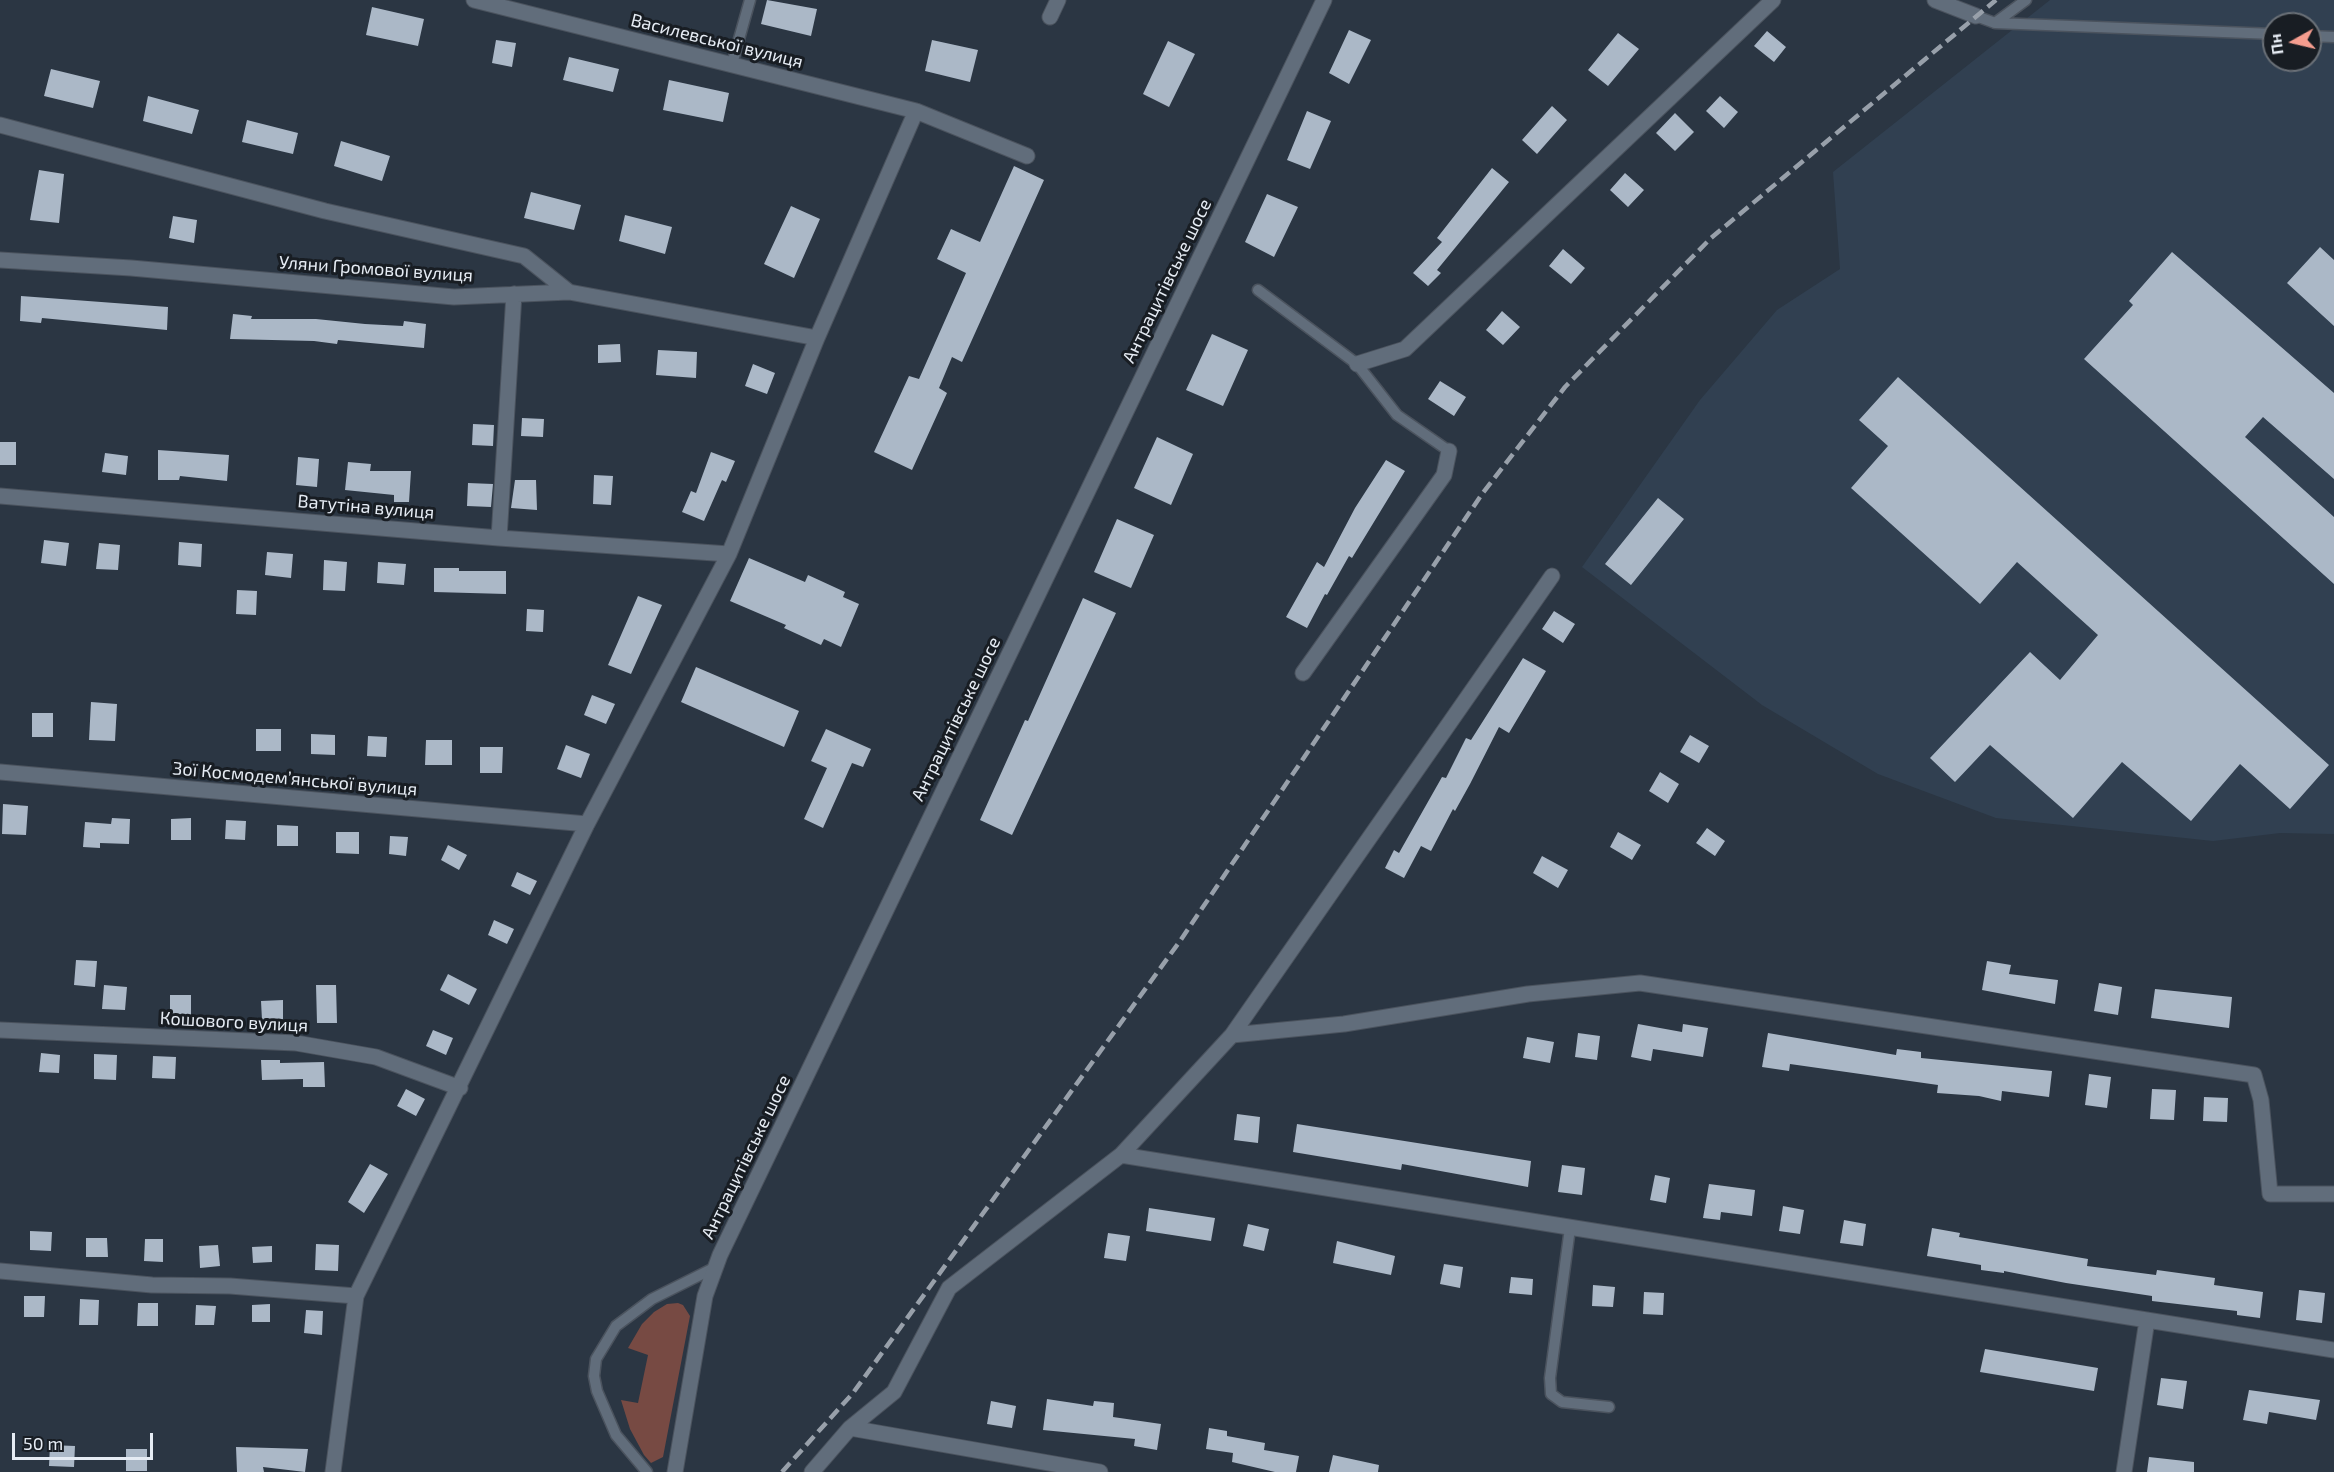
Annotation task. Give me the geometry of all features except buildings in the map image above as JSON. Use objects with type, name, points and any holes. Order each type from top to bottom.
[{"type":"street","name":"Василевської вулиця","points":[[474,0],[916,111],[1027,156]]},
{"type":"street","points":[[1050,17],[1058,0]]},
{"type":"street","name":"Антрацитівське шосе","points":[[675,1472],[705,1296],[716,1267],[1324,0]]},
{"type":"street","points":[[1357,364],[1405,349],[1773,0]]},
{"type":"street","points":[[1935,0],[1976,16]]},
{"type":"street","points":[[333,1472],[357,1296],[587,824],[729,554],[817,338],[916,111]]},
{"type":"street","points":[[0,125],[325,211],[524,256],[569,292]]},
{"type":"street","name":"Уляни Громової вулиця","points":[[0,260],[131,268],[454,297],[569,292],[817,338]]},
{"type":"street","points":[[499,538],[513,294]]},
{"type":"street","points":[[1303,673],[1444,475],[1449,452]]},
{"type":"street","name":"Ватутіна вулиця","points":[[0,496],[499,538],[729,554]]},
{"type":"street","points":[[812,1472],[850,1428],[894,1392],[949,1288],[1121,1155],[1232,1035],[1552,576]]},
{"type":"street","name":"Зої Космодем’янської вулиця","points":[[0,772],[587,824]]},
{"type":"street","points":[[1232,1035],[1344,1024],[1528,994],[1640,983],[2254,1075],[2261,1100],[2270,1194],[2334,1194]]},
{"type":"street","name":"Кошового вулиця","points":[[0,1030],[296,1043],[376,1057],[460,1088]]},
{"type":"street","points":[[1121,1155],[2334,1350]]},
{"type":"street","points":[[0,1271],[152,1285],[230,1286],[357,1296]]},
{"type":"street","points":[[2124,1472],[2147,1320]]},
{"type":"street","points":[[850,1428],[1100,1472]]},
{"type":"lane","points":[[732,64],[750,0]]},
{"type":"lane","points":[[1995,23],[2026,0]]},
{"type":"lane","points":[[1976,16],[1995,23],[2262,34]]},
{"type":"lane","points":[[1258,290],[1357,364],[1397,415],[1449,452]]},
{"type":"lane","points":[[1570,1228],[1550,1378],[1551,1394],[1562,1402],[1609,1407]]},
{"type":"lane","points":[[646,1472],[616,1435],[597,1392],[594,1376],[596,1359],[616,1326],[652,1299],[716,1267]]},
{"type":"shaded area","points":[[2050,0],[2334,0],[2334,834],[2280,833],[2213,841],[1996,818],[1878,774],[1762,705],[1582,567],[1700,400],[1777,310],[1840,269],[1833,172]]},
{"type":"shaded area","points":[[667,1304],[683,1305],[690,1316],[663,1457],[651,1463],[630,1429],[621,1400],[638,1403],[648,1355],[628,1348],[642,1324],[654,1312]]},
{"type":"railway","points":[[782,1472],[853,1393],[1180,941],[1482,494],[1565,387],[1711,238],[1996,0]]}]
